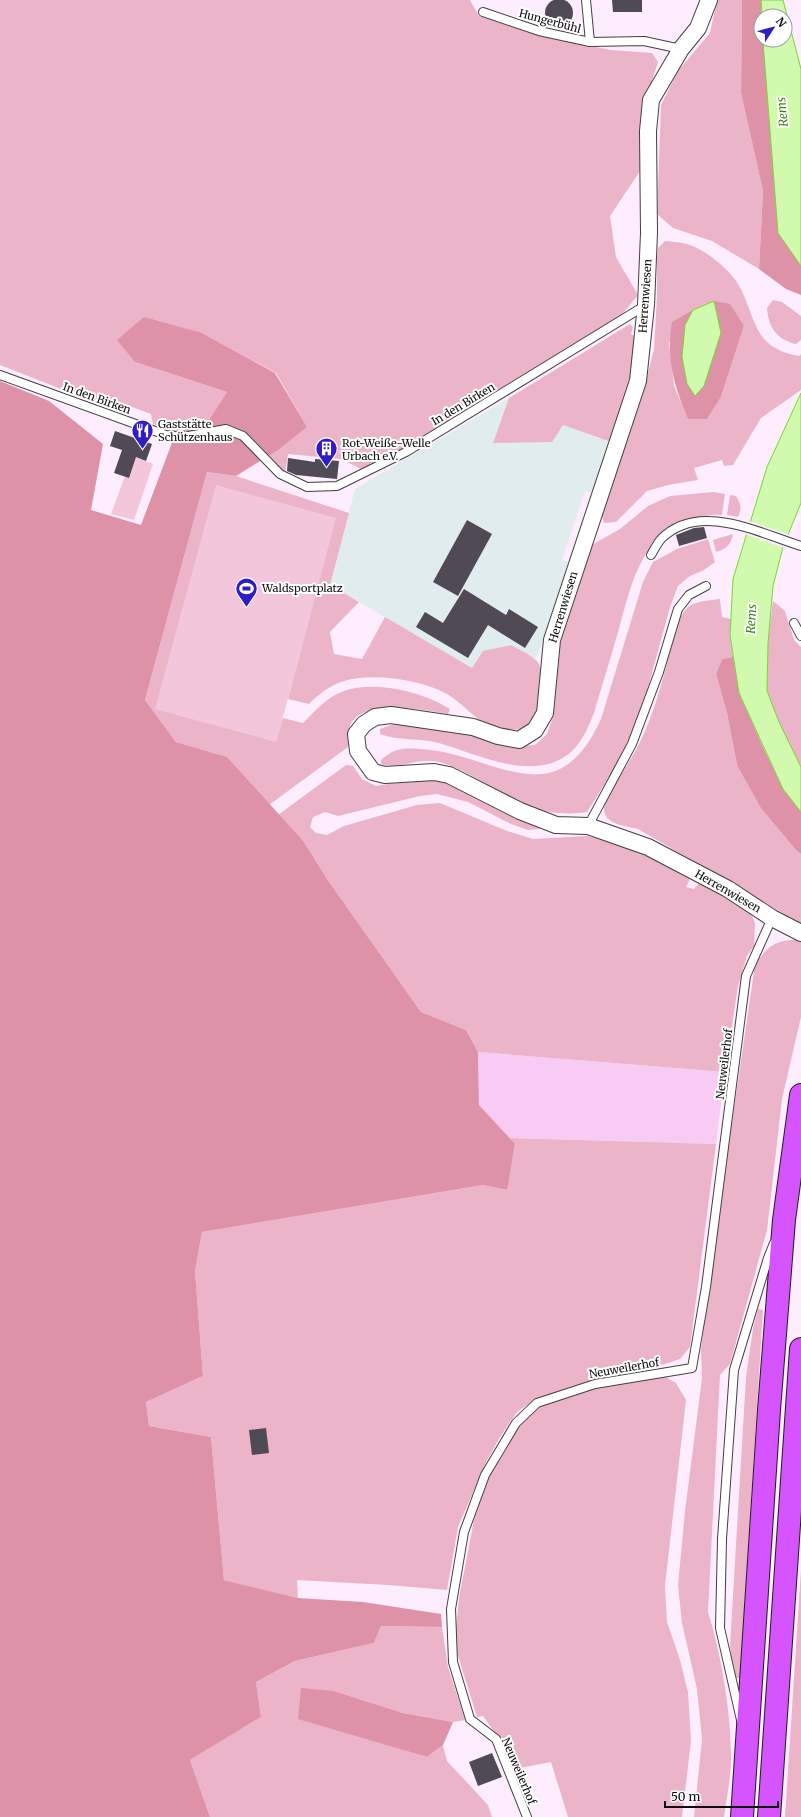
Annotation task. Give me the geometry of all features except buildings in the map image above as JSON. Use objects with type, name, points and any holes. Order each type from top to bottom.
[{"type":"highway","points":[[742,1817],[748,1746],[769,1410],[784,1220],[801,1095]]},
{"type":"highway","points":[[769,1817],[801,1349]]},
{"type":"street","name":"Herrenwiesen","points":[[709,0],[698,28],[681,49],[651,100],[648,131],[649,233],[646,306],[638,381],[552,640],[545,713],[535,730],[519,740],[498,736],[473,727],[391,715],[375,717],[364,724],[356,734],[358,751],[373,772],[385,775],[434,772],[449,775],[520,811],[556,825],[588,826],[648,847],[728,889],[772,918],[801,933]]},
{"type":"lane","name":"Hungerbühl","points":[[586,0],[590,42]]},
{"type":"lane","name":"Hungerbühl","points":[[483,12],[539,31],[590,42],[644,41],[681,49]]},
{"type":"lane","name":"In den Birken","points":[[0,375],[166,435],[183,437],[226,429],[243,436],[280,474],[307,487],[337,486],[406,452],[646,306]]},
{"type":"lane","points":[[651,555],[661,540],[678,527],[704,520],[739,526],[801,546]]},
{"type":"lane","points":[[588,826],[632,744],[659,672],[678,609],[689,595],[706,586]]},
{"type":"lane","points":[[794,623],[801,636]]},
{"type":"lane","name":"Neuweilerhof","points":[[527,1817],[496,1739],[470,1718],[453,1662],[451,1609],[464,1532],[485,1475],[516,1423],[537,1403],[595,1384],[692,1368],[706,1286],[746,976],[772,918]]},
{"type":"lane","points":[[748,1746],[732,1688],[720,1628],[722,1531],[734,1370],[768,1258],[784,1220]]},
{"type":"shaded area","points":[[0,0],[470,0],[479,16],[540,36],[611,50],[652,53],[658,62],[640,119],[640,171],[610,216],[616,257],[638,295],[619,318],[404,450],[361,469],[341,459],[288,454],[285,473],[268,456],[307,427],[276,373],[202,333],[135,362],[227,392],[209,420],[179,424],[176,432],[153,424],[151,414],[103,396],[94,402],[0,365]]},
{"type":"shaded area","points":[[717,0],[742,0],[741,93],[763,191],[759,269],[712,241],[673,228],[657,214],[661,105],[678,71],[710,33]]},
{"type":"shaded area","points":[[742,0],[761,0],[761,8],[753,8],[753,48],[764,48],[778,232],[801,266],[801,295],[786,289],[759,269],[763,191],[741,93]]},
{"type":"shaded area","points":[[665,241],[687,244],[705,252],[727,270],[742,291],[755,324],[766,341],[785,352],[799,356],[801,354],[801,390],[761,418],[733,465],[724,466],[722,460],[694,468],[698,480],[668,485],[647,491],[616,522],[604,523],[600,510],[642,397],[654,349],[658,248]],"holes":[[[714,301],[744,326],[721,397],[707,419],[688,419],[674,386],[669,343],[693,310]]]},
{"type":"shaded area","points":[[773,300],[782,302],[801,316],[801,340],[796,344],[779,336],[772,327],[769,321],[767,308]]},
{"type":"shaded area","points":[[714,301],[730,304],[744,326],[721,397],[707,419],[688,419],[672,372],[670,336],[672,322],[693,310],[685,325],[721,333]]},
{"type":"shaded area","points":[[144,317],[202,333],[275,373],[307,427],[278,450],[236,476],[207,472],[145,700],[176,742],[227,757],[304,842],[327,879],[421,1012],[466,1030],[478,1052],[479,1105],[515,1144],[507,1190],[483,1185],[202,1232],[195,1271],[203,1376],[146,1402],[149,1426],[211,1437],[224,1580],[298,1598],[363,1602],[441,1614],[442,1627],[381,1626],[374,1643],[295,1661],[256,1682],[261,1717],[190,1760],[210,1817],[0,1817],[0,381],[49,401],[103,444],[91,510],[141,525],[179,424],[209,420],[227,392],[135,362],[117,340]]},
{"type":"shaded area","points":[[630,324],[633,327],[631,334],[640,339],[634,382],[611,442],[563,425],[552,442],[493,443],[509,398]]},
{"type":"shaded area","points":[[509,398],[493,443],[563,425],[611,442],[595,494],[585,491],[562,560],[573,564],[535,660],[511,645],[472,668],[330,585],[355,489]]},
{"type":"shaded area","points":[[136,457],[153,464],[134,520],[111,514],[125,476]]},
{"type":"shaded area","points":[[207,472],[236,476],[349,513],[330,585],[359,602],[330,632],[334,654],[362,659],[385,617],[472,668],[483,651],[511,645],[532,657],[540,666],[540,701],[535,716],[531,722],[518,729],[509,730],[492,727],[478,719],[453,698],[443,692],[430,686],[400,679],[369,677],[356,678],[334,685],[325,690],[309,704],[288,699],[336,518],[276,742],[283,718],[303,723],[332,697],[344,691],[356,688],[384,687],[413,693],[426,697],[450,709],[448,714],[425,710],[394,708],[366,712],[356,717],[350,726],[348,734],[348,747],[269,805],[227,757],[176,742],[145,700]]},
{"type":"shaded area","name":"Waldsportplatz","points":[[216,485],[336,518],[276,742],[155,709]]},
{"type":"shaded area","points":[[714,492],[725,494],[722,515],[710,515],[690,520],[673,527],[660,537],[649,550],[634,579],[594,713],[581,740],[575,748],[561,759],[544,765],[527,766],[509,764],[491,760],[439,743],[424,740],[395,738],[380,734],[380,729],[394,724],[433,725],[518,746],[535,745],[547,734],[554,714],[554,682],[559,646],[586,548],[620,529],[648,506],[670,496]]},
{"type":"shaded area","points":[[730,495],[736,496],[739,502],[740,511],[738,517],[727,515]]},
{"type":"shaded area","points":[[733,534],[728,546],[716,552],[713,540]]},
{"type":"shaded area","points":[[708,539],[715,562],[704,570],[690,576],[678,586],[670,607],[641,713],[626,750],[587,812],[558,813],[529,807],[506,796],[463,771],[439,762],[424,761],[395,766],[381,764],[381,760],[395,751],[403,749],[420,749],[447,753],[521,773],[543,774],[564,767],[583,749],[601,719],[643,582],[653,562],[677,549]]},
{"type":"shaded area","points":[[720,599],[722,617],[731,619],[730,635],[733,657],[722,659],[716,674],[727,713],[737,765],[798,852],[801,854],[801,924],[638,829],[622,826],[612,822],[605,814],[604,809],[608,797],[637,748],[656,703],[677,624],[681,616],[694,604]]},
{"type":"shaded area","points":[[773,601],[785,611],[794,640],[801,647],[801,767],[776,718],[767,690],[767,657]]},
{"type":"shaded area","points":[[733,657],[739,693],[783,789],[801,812],[801,854],[761,808],[737,765],[727,713],[716,674],[722,659]]},
{"type":"shaded area","points":[[346,765],[353,766],[362,779],[376,786],[412,780],[437,779],[470,790],[540,825],[539,829],[528,830],[511,824],[468,802],[437,794],[420,796],[338,816],[325,812],[313,817],[310,827],[316,833],[327,835],[344,826],[417,805],[440,803],[507,831],[533,839],[588,836],[652,855],[689,872],[689,881],[686,887],[694,889],[699,883],[708,881],[750,911],[755,923],[754,946],[747,956],[738,986],[725,1072],[478,1052],[466,1030],[421,1012],[327,879],[304,842],[278,815]]},
{"type":"shaded area","points":[[801,939],[801,1017],[782,1099],[767,1230],[730,1364],[720,1375],[708,1612],[721,1664],[727,1702],[731,1739],[730,1779],[724,1817],[694,1817],[702,1739],[697,1689],[682,1623],[678,1585],[685,1511],[702,1378],[701,1350],[712,1259],[755,965],[765,952],[774,944]]},
{"type":"shaded area","points":[[478,1052],[725,1072],[716,1144],[509,1138],[479,1105]]},
{"type":"shaded area","points":[[509,1138],[716,1144],[690,1347],[680,1359],[665,1364],[579,1384],[536,1399],[517,1412],[500,1437],[486,1462],[458,1527],[447,1590],[297,1580],[298,1598],[224,1580],[211,1437],[149,1426],[146,1402],[203,1376],[195,1271],[202,1232],[483,1185],[506,1190],[515,1145]]},
{"type":"shaded area","points":[[758,1309],[763,1310],[740,1678],[736,1678],[733,1672],[730,1646],[746,1377],[753,1329]]},
{"type":"shaded area","points":[[664,1376],[676,1383],[686,1400],[665,1586],[667,1622],[680,1660],[688,1692],[691,1741],[682,1817],[568,1817],[551,1762],[520,1768],[483,1716],[477,1717],[455,1646],[459,1598],[474,1520],[489,1474],[519,1424],[540,1404],[582,1390]]},
{"type":"shaded area","points":[[801,1570],[801,1817],[785,1817]]},
{"type":"shaded area","points":[[381,1626],[442,1627],[448,1667],[465,1720],[453,1722],[403,1713],[334,1691],[298,1718],[427,1757],[443,1745],[447,1761],[488,1805],[492,1817],[210,1817],[190,1760],[261,1717],[256,1682],[295,1661],[374,1643]]},
{"type":"shaded area","points":[[301,1688],[334,1691],[403,1713],[453,1722],[443,1745],[427,1757],[298,1719]]},
{"type":"water","points":[[761,0],[783,0],[785,8],[762,8]]},
{"type":"water","name":"Rems","points":[[793,38],[801,69],[801,266],[778,233],[764,48],[793,48]]},
{"type":"water","points":[[714,301],[721,333],[704,386],[695,396],[687,384],[682,357],[685,325],[693,310]]},
{"type":"water","name":"Rems","points":[[801,393],[801,503],[783,547],[773,586],[768,643],[767,691],[779,722],[801,767],[801,812],[783,789],[739,693],[730,635],[733,579],[767,467]]},
{"type":"pier","points":[[749,521],[790,535],[784,548],[745,534]]},
{"type":"place","name":"Gaststätte Schützenhaus","points":[[142,450]]},
{"type":"place","name":"Rot-Weiße-Welle Urbach e.V.","points":[[326,468]]},
{"type":"place","name":"Waldsportplatz","points":[[247,608]]}]
